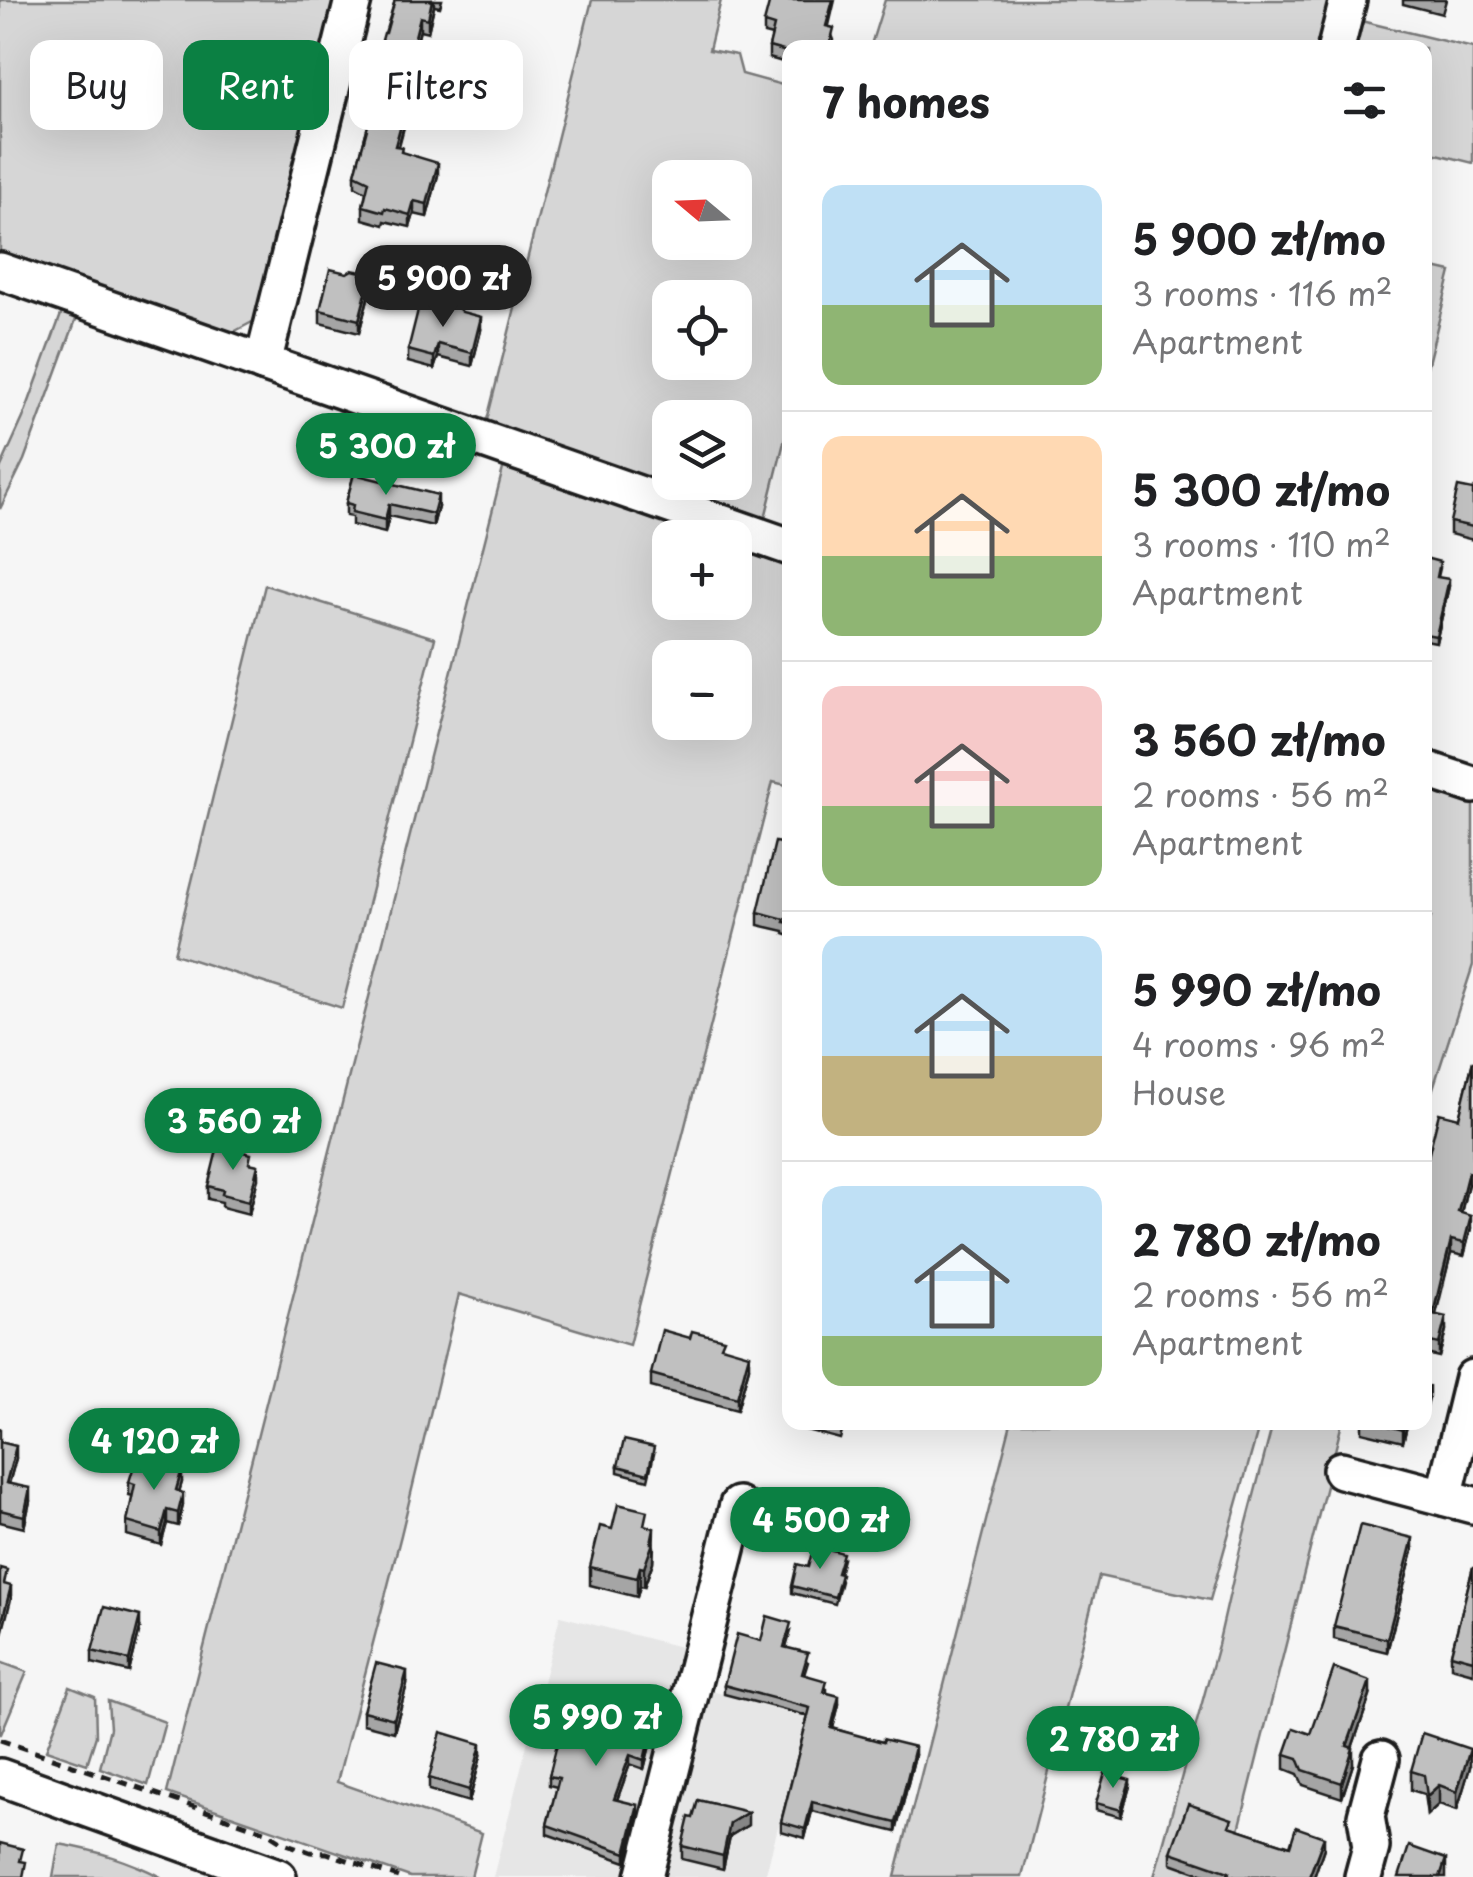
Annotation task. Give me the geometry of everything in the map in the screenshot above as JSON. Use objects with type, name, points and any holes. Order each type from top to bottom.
[{"type":"street","points":[[263,363],[353,0]]},
{"type":"street","points":[[1338,40],[1348,0]]},
{"type":"street","points":[[0,271],[782,544]]},
{"type":"street","points":[[1432,771],[1473,784]]},
{"type":"street","points":[[1342,1470],[1458,1501],[1473,1378]]},
{"type":"street","points":[[644,1877],[738,1505]]},
{"type":"street","points":[[1363,1877],[1371,1847],[1366,1816],[1381,1759]]},
{"type":"street","points":[[0,1776],[278,1877]]},
{"type":"path","points":[[0,1740],[268,1832],[284,1843],[310,1852],[328,1853],[398,1877]]},
{"type":"shaded area","points":[[0,0],[338,0],[328,40],[183,40],[183,130],[305,130],[256,320],[226,336],[0,254]]},
{"type":"shaded area","points":[[592,0],[721,0],[709,50],[737,55],[742,74],[782,85],[782,450],[762,530],[752,526],[752,520],[735,520],[681,500],[752,500],[752,400],[652,400],[652,489],[485,428]]},
{"type":"shaded area","points":[[885,0],[1332,0],[1321,40],[872,40]]},
{"type":"shaded area","points":[[1357,20],[1473,48],[1473,163],[1432,153],[1432,40],[1352,40]]},
{"type":"shaded area","points":[[1432,268],[1451,272],[1432,347]]},
{"type":"shaded area","points":[[63,309],[78,314],[24,460],[0,509],[0,469]]},
{"type":"shaded area","points":[[505,461],[676,520],[652,520],[652,620],[752,620],[752,547],[782,557],[782,784],[773,782],[629,1345],[459,1294],[337,1782],[482,1833],[471,1877],[410,1877],[167,1793]]},
{"type":"shaded area","points":[[265,585],[435,638],[342,1008],[174,954]]},
{"type":"shaded area","points":[[1432,785],[1473,800],[1473,965],[1432,1091]]},
{"type":"shaded area","points":[[1009,1430],[1258,1430],[1210,1600],[1099,1576],[1022,1877],[895,1877]]},
{"type":"shaded area","points":[[1271,1430],[1340,1430],[1227,1877],[1154,1877],[1218,1645]]},
{"type":"shaded area","points":[[560,1616],[696,1651],[637,1877],[493,1877]]},
{"type":"shaded area","points":[[0,1662],[27,1672],[1,1734],[0,1734]]},
{"type":"shaded area","points":[[70,1687],[95,1697],[96,1736],[87,1764],[46,1750]]},
{"type":"shaded area","points":[[703,1689],[807,1715],[765,1877],[655,1877]]},
{"type":"shaded area","points":[[108,1701],[165,1722],[148,1785],[100,1768],[110,1728]]},
{"type":"shaded area","points":[[59,1844],[111,1856],[161,1877],[53,1877]]},
{"type":"building","points":[[395,0],[432,0],[428,19],[420,17],[414,40],[382,40]]},
{"type":"building","points":[[770,0],[833,0],[826,26],[834,28],[831,40],[782,40],[782,51],[769,47],[774,26],[764,23]]},
{"type":"building","points":[[367,130],[399,130],[395,146],[402,147],[401,152],[438,163],[427,204],[414,201],[410,215],[363,206],[369,181],[355,174]]},
{"type":"building","points":[[330,269],[371,274],[359,320],[320,310]]},
{"type":"building","points":[[420,302],[444,308],[445,304],[481,317],[472,353],[438,344],[434,357],[408,350]]},
{"type":"building","points":[[354,474],[438,495],[433,514],[389,504],[385,520],[352,512],[353,505],[346,503]]},
{"type":"building","points":[[1458,487],[1473,490],[1473,527],[1450,522]]},
{"type":"building","points":[[1432,560],[1440,562],[1437,577],[1449,579],[1436,636],[1432,635]]},
{"type":"building","points":[[775,842],[782,843],[782,918],[758,912]]},
{"type":"building","points":[[1473,1061],[1473,1173],[1468,1172],[1458,1212],[1471,1216],[1464,1243],[1451,1240],[1441,1280],[1433,1314],[1446,1317],[1439,1344],[1432,1342],[1432,1141],[1439,1113],[1459,1118]]},
{"type":"building","points":[[218,1146],[251,1154],[249,1163],[258,1165],[249,1201],[208,1186]]},
{"type":"building","points":[[662,1330],[690,1338],[692,1331],[724,1339],[721,1346],[749,1354],[737,1398],[651,1374]]},
{"type":"building","points":[[624,1440],[654,1447],[648,1474],[618,1466]]},
{"type":"building","points":[[0,1442],[16,1446],[6,1483],[30,1488],[24,1516],[0,1510]]},
{"type":"building","points":[[160,1455],[166,1464],[182,1469],[176,1490],[183,1493],[178,1513],[167,1510],[161,1532],[127,1522],[135,1484],[129,1482],[137,1456],[151,1460]]},
{"type":"building","points":[[618,1504],[647,1511],[644,1525],[654,1528],[653,1543],[637,1578],[590,1567],[600,1526],[612,1529]]},
{"type":"building","points":[[1360,1525],[1413,1538],[1387,1639],[1334,1626]]},
{"type":"building","points":[[814,1545],[843,1553],[835,1597],[792,1586],[797,1564],[808,1567]]},
{"type":"building","points":[[1473,1567],[1473,1660],[1451,1654]]},
{"type":"building","points":[[0,1568],[7,1570],[4,1584],[11,1586],[0,1629]]},
{"type":"building","points":[[104,1607],[140,1616],[129,1660],[92,1651]]},
{"type":"building","points":[[767,1616],[791,1623],[784,1647],[808,1653],[802,1674],[827,1681],[824,1692],[839,1696],[831,1728],[915,1747],[896,1823],[812,1802],[805,1829],[781,1822],[810,1708],[724,1685],[737,1634],[761,1641]]},
{"type":"building","points":[[376,1663],[407,1671],[394,1719],[363,1711]]},
{"type":"building","points":[[1334,1668],[1370,1681],[1347,1746],[1353,1748],[1342,1783],[1303,1770],[1298,1758],[1285,1754],[1294,1728],[1311,1734]]},
{"type":"building","points":[[574,1689],[650,1711],[645,1731],[651,1732],[644,1760],[630,1755],[614,1799],[638,1805],[626,1853],[547,1825],[559,1778],[549,1776],[570,1692]]},
{"type":"building","points":[[441,1732],[481,1744],[469,1790],[429,1778]]},
{"type":"building","points":[[1422,1733],[1470,1749],[1457,1792],[1439,1785],[1427,1796],[1424,1775],[1411,1771]]},
{"type":"building","points":[[1105,1773],[1130,1780],[1121,1810],[1096,1803]]},
{"type":"building","points":[[698,1800],[748,1812],[730,1823],[723,1856],[682,1846]]},
{"type":"building","points":[[1188,1804],[1232,1819],[1229,1826],[1290,1846],[1296,1827],[1324,1837],[1309,1877],[1235,1877],[1171,1852]]},
{"type":"building","points":[[0,1843],[23,1849],[23,1877],[0,1877]]},
{"type":"building","points":[[1409,1846],[1446,1859],[1440,1877],[1399,1877]]}]
